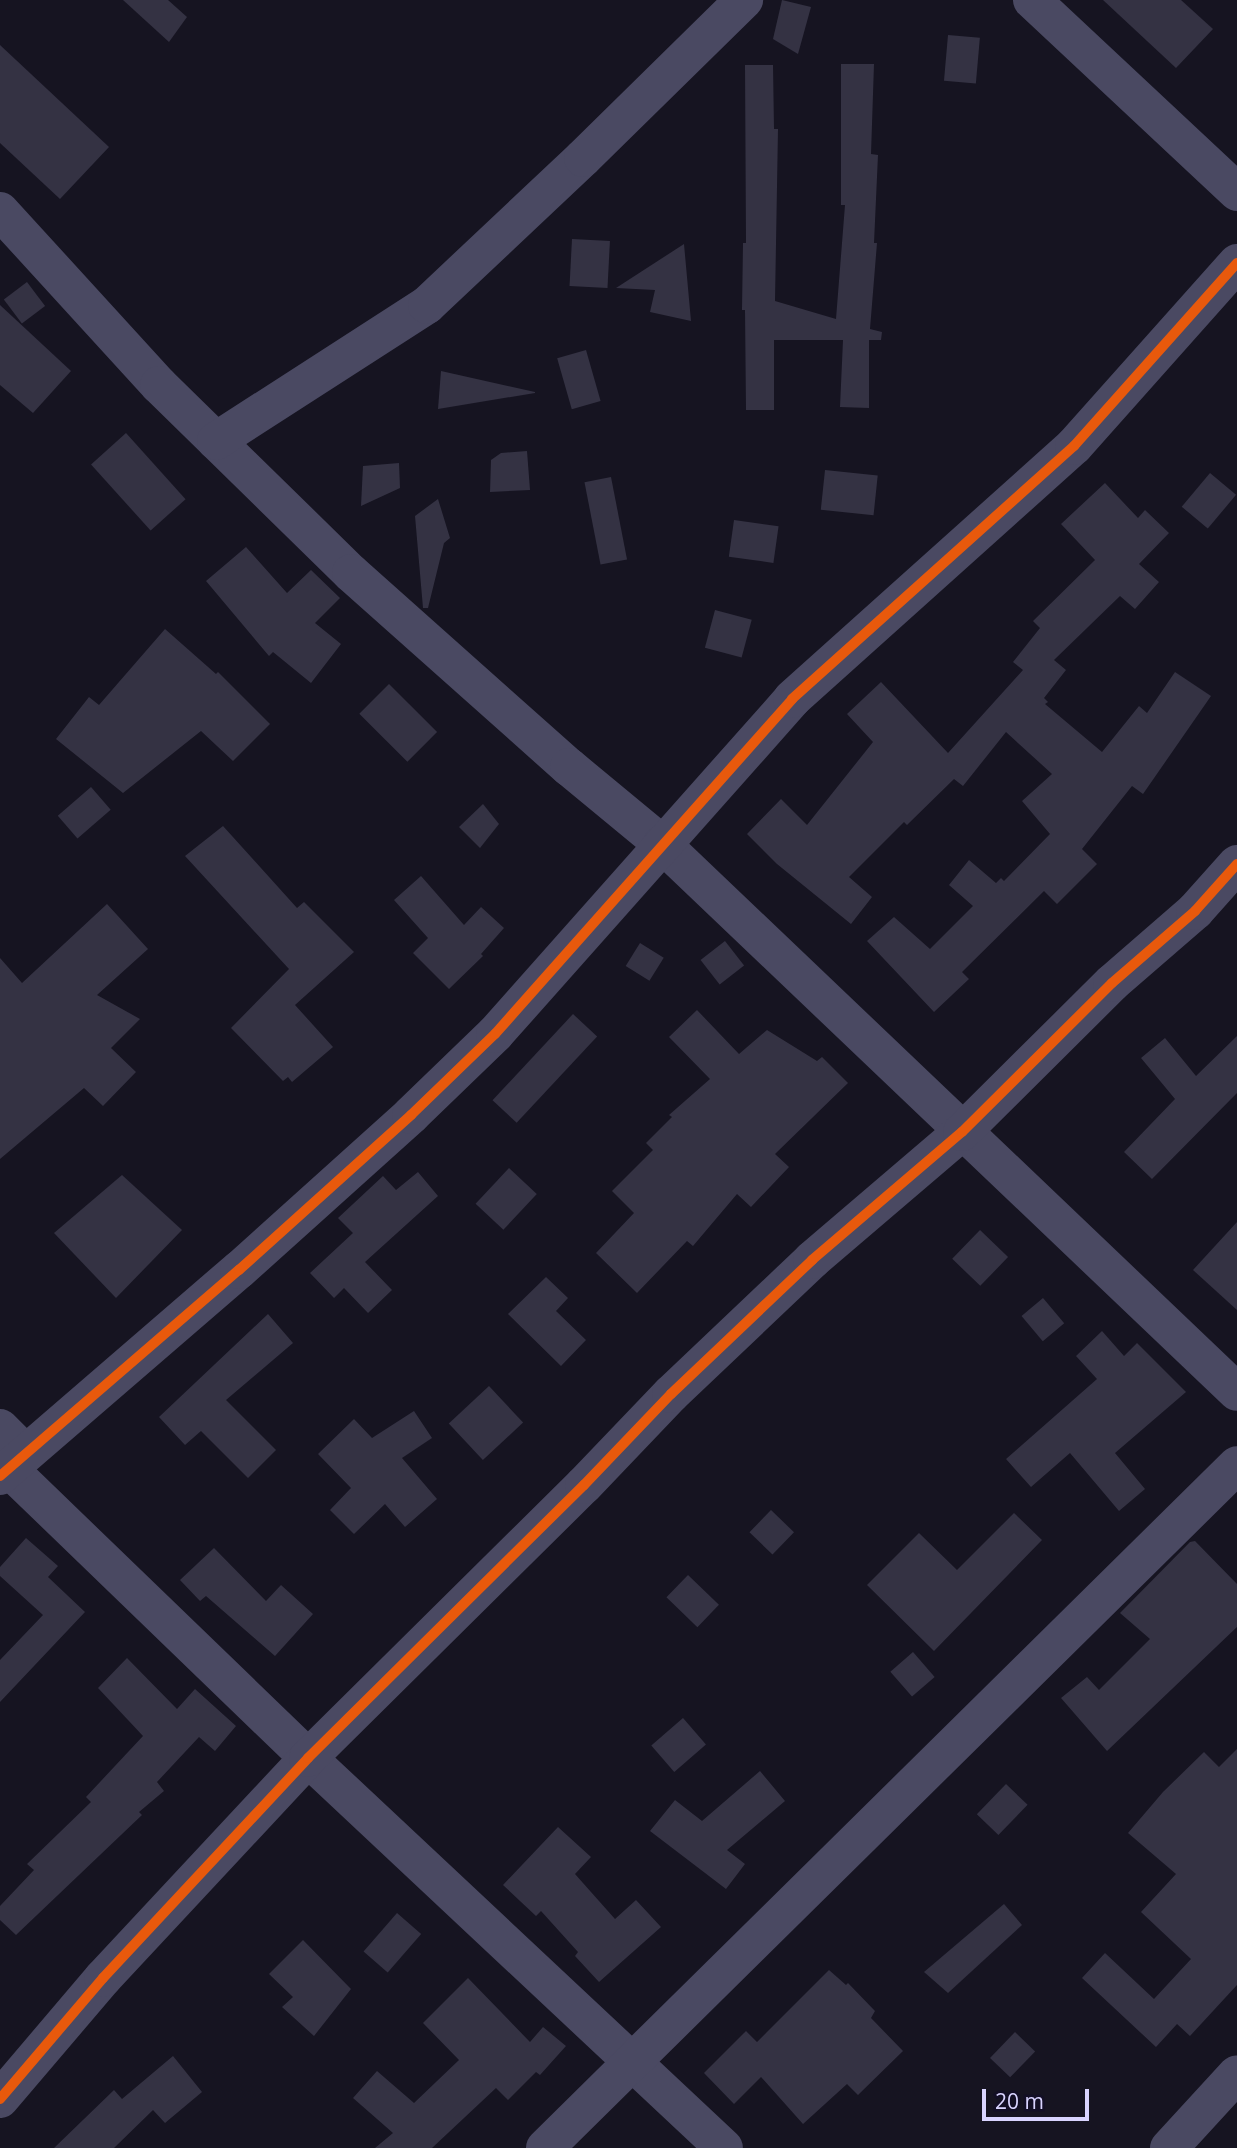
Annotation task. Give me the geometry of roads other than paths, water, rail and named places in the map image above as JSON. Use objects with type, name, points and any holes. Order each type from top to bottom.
[{"type":"street","points":[[216,441],[427,305],[583,158],[744,0]]},
{"type":"street","points":[[1032,0],[1237,192]]},
{"type":"street","points":[[0,211],[159,386],[351,573],[569,767],[662,844],[1237,1392]]},
{"type":"street","points":[[724,2148],[308,1758],[8,1456],[239,1270],[411,1115],[495,1034],[792,699],[1074,446],[1237,263]]},
{"type":"street","points":[[0,2099],[103,1978],[308,1758],[584,1485],[671,1394],[811,1260],[962,1132],[1112,983],[1195,911],[1237,864]]},
{"type":"street","points":[[545,2148],[844,1857],[1237,1465]]},
{"type":"street","points":[[1169,2148],[1237,2074]]}]
